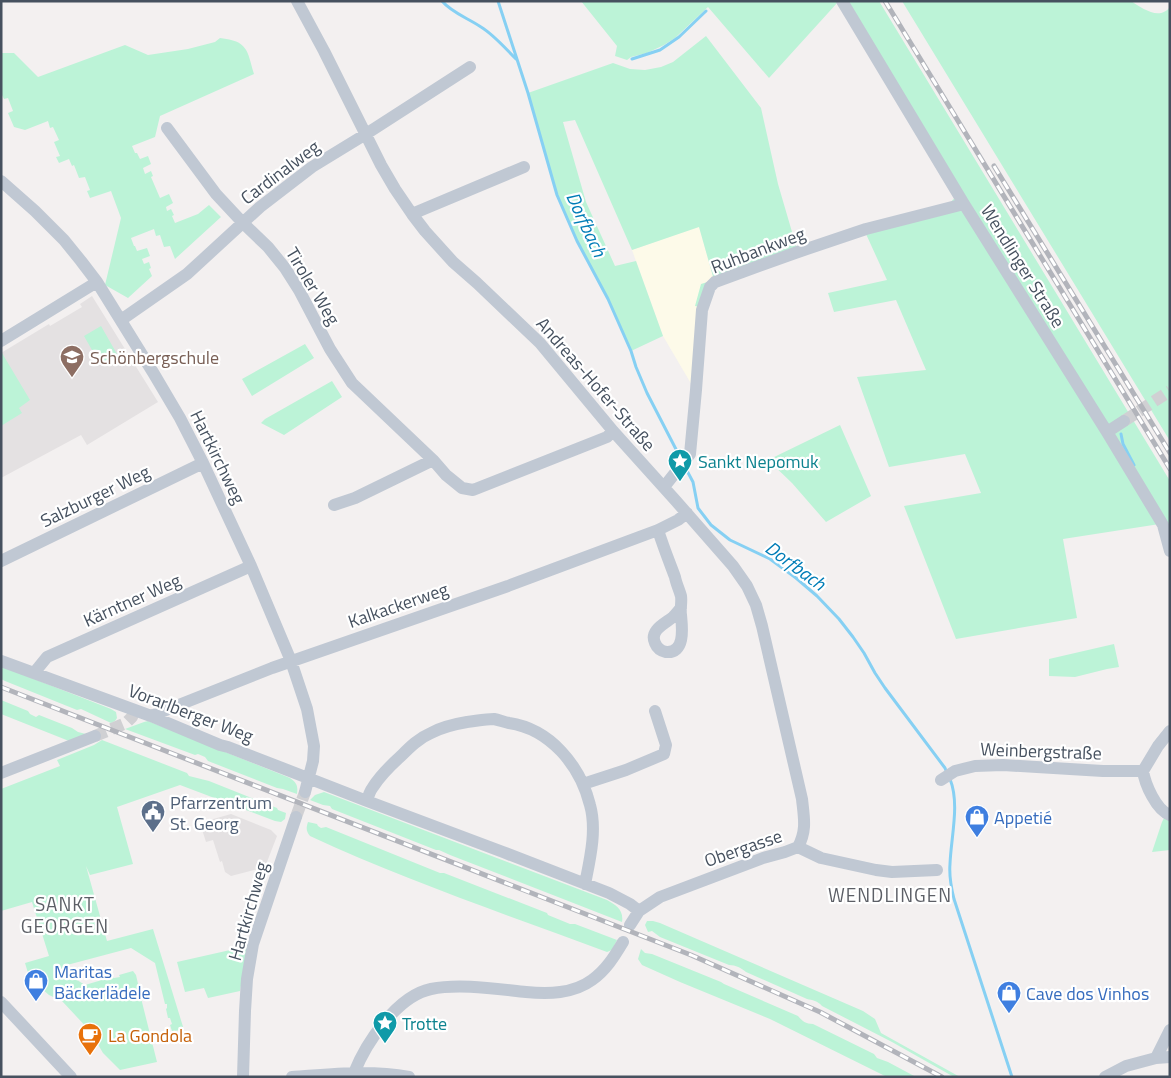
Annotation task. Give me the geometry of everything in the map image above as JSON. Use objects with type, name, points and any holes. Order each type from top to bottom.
[{"type":"street","name":"Andreas-Hofer-Straße","points":[[297,1],[381,165],[395,189],[425,231],[453,262],[540,343],[613,432],[733,566],[747,586],[756,604],[767,645],[802,799],[805,824],[804,833],[798,847]]},
{"type":"street","name":"Wendlinger Straße","points":[[842,1],[964,204],[1163,525],[1170,551]]},
{"type":"street","name":"Cardinalweg","points":[[121,320],[187,274],[274,195],[312,167],[470,67]]},
{"type":"street","name":"Tiroler Weg","points":[[167,128],[216,194],[243,224],[268,247],[285,268],[300,290],[330,348],[352,383],[433,460],[446,475],[462,488],[473,490],[607,437],[613,432]]},
{"type":"street","points":[[412,214],[524,167]]},
{"type":"street","name":"Hartkirchweg","points":[[1,181],[36,211],[58,234],[97,282],[180,418],[203,463],[251,566],[291,661],[307,709],[314,746],[313,761],[304,792]]},
{"type":"street","name":"Ruhbankweg","points":[[664,487],[690,454],[702,310],[710,287],[715,282],[866,229],[964,204]]},
{"type":"street","points":[[1,341],[97,282]]},
{"type":"street","points":[[1107,432],[1124,421]]},
{"type":"street","points":[[334,505],[355,498],[433,460]]},
{"type":"street","name":"Salzburger Weg","points":[[1,561],[203,463]]},
{"type":"street","name":"Kalkackerweg","points":[[151,716],[291,661],[508,586],[658,530],[678,520],[686,513]]},
{"type":"street","points":[[658,530],[681,596],[681,608]]},
{"type":"street","name":"Kärntner Weg","points":[[34,673],[47,657],[251,566]]},
{"type":"street","name":"Vorarlberger Weg","points":[[1,661],[151,716],[220,746],[228,747],[609,893],[639,911]]},
{"type":"street","points":[[582,784],[626,770],[664,754],[666,745],[655,711]]},
{"type":"street","points":[[366,801],[372,788],[389,767],[415,742],[430,733],[460,723],[495,719],[528,727],[544,736],[564,754],[574,768],[590,804],[593,819],[590,859],[584,884]]},
{"type":"street","points":[[1170,731],[1158,746],[1143,771],[1158,806],[1166,814],[1170,815]]},
{"type":"street","points":[[1,773],[95,736]]},
{"type":"street","name":"Weinbergstraße","points":[[946,777],[955,771],[975,766],[1003,765],[1103,771],[1143,771]]},
{"type":"street","name":"Hartkirchweg","points":[[243,1077],[247,979],[253,944],[296,817]]},
{"type":"street","name":"Obergasse","points":[[630,925],[639,911],[674,890],[798,847],[821,858],[876,870],[892,872],[937,870]]},
{"type":"street","points":[[354,1073],[359,1060],[373,1038],[398,1008],[415,995],[430,989],[461,987],[541,993],[568,990],[591,981],[605,970],[623,942]]},
{"type":"street","points":[[1,1002],[71,1077]]},
{"type":"street","points":[[1156,1058],[1170,1030]]},
{"type":"street","points":[[1105,1077],[1126,1066],[1156,1058],[1170,1057]]},
{"type":"street","points":[[292,1077],[354,1073],[409,1077]]},
{"type":"shaded area","points":[[699,226],[714,280],[700,307],[693,387],[663,336],[632,250]]},
{"type":"shaded area","name":"Schönbergschule","points":[[92,296],[158,402],[87,445],[81,435],[1,478],[1,353],[49,324],[50,326],[82,307],[80,304]]},
{"type":"shaded area","points":[[231,814],[271,830],[277,836],[265,867],[231,876],[225,872],[222,861],[220,862],[213,840],[206,842],[200,823],[185,827]]},
{"type":"green space","points":[[581,1],[879,1],[1170,481],[1170,534],[1166,523],[1063,539],[1077,618],[956,639],[904,506],[981,493],[965,454],[889,467],[857,377],[926,370],[896,300],[834,312],[828,293],[887,280],[866,234],[719,285],[700,307],[695,306],[701,284],[714,280],[699,227],[632,250],[575,120],[563,122],[586,202],[615,266],[636,261],[663,336],[631,351],[608,299],[577,241],[557,195],[528,93],[613,63],[630,69],[645,70],[661,67],[673,62],[706,36],[761,108],[778,184],[797,249],[951,202],[957,195],[838,2],[769,78],[708,7],[675,38],[647,53],[631,57],[627,60],[615,56],[617,46]]},
{"type":"green space","points":[[902,1],[1131,1],[1145,10],[1156,13],[1166,11],[1170,7],[1170,441]]},
{"type":"green space","points":[[220,38],[229,39],[241,44],[245,48],[254,74],[160,116],[155,137],[132,146],[140,159],[148,156],[151,164],[143,168],[145,174],[151,171],[153,176],[151,177],[160,198],[169,194],[173,203],[166,207],[167,211],[171,209],[175,223],[198,214],[209,205],[221,217],[175,259],[170,246],[164,247],[160,235],[156,236],[154,229],[131,238],[137,251],[147,248],[150,256],[142,259],[144,264],[149,262],[152,276],[128,298],[105,285],[121,218],[111,191],[90,198],[87,191],[90,190],[85,177],[79,178],[74,165],[72,166],[69,159],[59,163],[56,157],[60,156],[54,142],[59,140],[53,127],[50,128],[48,121],[25,130],[14,127],[8,113],[13,111],[8,98],[4,99],[1,93],[1,53],[14,53],[38,77],[125,45],[148,55],[188,49],[215,42]]},
{"type":"green space","points":[[101,326],[117,354],[100,364],[84,336]]},
{"type":"green space","points":[[305,344],[314,358],[252,396],[242,379]]},
{"type":"green space","points":[[2,353],[30,400],[19,408],[22,413],[1,426]]},
{"type":"green space","points":[[332,381],[342,397],[284,435],[261,423],[265,419]]},
{"type":"green space","points":[[840,425],[871,496],[826,522],[792,483],[768,460]]},
{"type":"green space","points":[[1114,644],[1119,667],[1075,677],[1049,676],[1049,659]]},
{"type":"green space","points":[[1,666],[111,709],[116,712],[117,718],[111,723],[81,709],[77,710],[5,681],[1,679]]},
{"type":"green space","points":[[1,700],[28,711],[36,717],[39,715],[86,734],[69,741],[1,714]]},
{"type":"green space","points":[[148,721],[290,778],[296,785],[297,794],[208,761],[205,757],[198,754],[195,755],[125,729]]},
{"type":"green space","points":[[102,740],[286,813],[285,819],[281,822],[275,821],[180,785],[117,807],[133,864],[90,875],[86,866],[107,941],[153,929],[184,1030],[172,1031],[170,1025],[172,1024],[166,1009],[167,1004],[165,1004],[155,963],[131,948],[67,965],[69,975],[85,985],[112,977],[120,977],[119,975],[133,971],[136,975],[139,988],[137,989],[157,1062],[120,1070],[103,1053],[90,1031],[62,1001],[49,995],[28,973],[25,963],[49,956],[32,902],[1,911],[1,789],[60,766],[57,760]]},
{"type":"green space","points":[[324,792],[607,900],[621,911],[622,922],[332,809],[330,806],[310,800],[315,795]]},
{"type":"green space","points":[[1166,814],[1170,815],[1170,850],[1152,852],[1162,822]]},
{"type":"green space","points":[[308,822],[317,824],[321,828],[326,827],[440,873],[547,913],[570,924],[575,924],[617,940],[612,950],[607,952],[458,897],[383,868],[310,836],[307,829]]},
{"type":"green space","points":[[647,921],[660,923],[863,1011],[875,1019],[881,1033],[960,1077],[954,1077],[817,1002],[738,967],[660,937],[652,931],[648,932],[645,925]]},
{"type":"green space","points":[[248,946],[240,991],[208,998],[204,988],[185,992],[177,962]]},
{"type":"green space","points":[[641,949],[645,953],[652,954],[721,982],[798,1016],[804,1022],[813,1024],[916,1077],[887,1077],[770,1019],[642,965],[638,959]]},
{"type":"waterway","name":"Dorfbach","points":[[442,1],[450,9],[490,34],[516,59]]},
{"type":"waterway","name":"Dorfbach","points":[[498,1],[528,93],[557,195],[577,241],[608,299],[647,393],[681,459]]},
{"type":"waterway","points":[[632,59],[660,50],[679,37],[706,11]]},
{"type":"waterway","points":[[1121,434],[1123,444],[1134,465]]},
{"type":"waterway","name":"Dorfbach","points":[[685,467],[693,482],[698,508],[711,525],[730,540],[770,559],[796,578],[839,619],[864,653],[885,688],[947,773]]},
{"type":"waterway","name":"Dorfbach","points":[[950,779],[955,810],[950,868],[952,890],[1012,1077]]},
{"type":"tunnel","points":[[1124,421],[1170,391]]},
{"type":"tunnel","points":[[95,736],[126,723],[132,717],[135,710]]},
{"type":"tunnel","points":[[296,817],[305,792]]},
{"type":"railway","points":[[885,1],[1170,469]]},
{"type":"railway","points":[[994,166],[1170,453]]},
{"type":"railway","points":[[1,687],[691,955],[820,1012],[942,1077]]},
{"type":"place","name":"Schönbergschule","points":[[72,378]]},
{"type":"place","name":"Sankt Nepomuk","points":[[680,482]]},
{"type":"place","name":"Pfarrzentrum St. Georg","points":[[153,833]]},
{"type":"place","name":"Appetié","points":[[977,838]]},
{"type":"place","name":"Maritas Bäckerlädele","points":[[36,1002]]},
{"type":"place","name":"Cave dos Vinhos","points":[[1009,1014]]},
{"type":"place","name":"Trotte","points":[[385,1044]]},
{"type":"place","name":"La Gondola","points":[[90,1056]]},
{"type":"district","name":"WENDLINGEN","points":[[890,894]]},
{"type":"district","name":"SANKT GEORGEN","points":[[65,914]]}]
